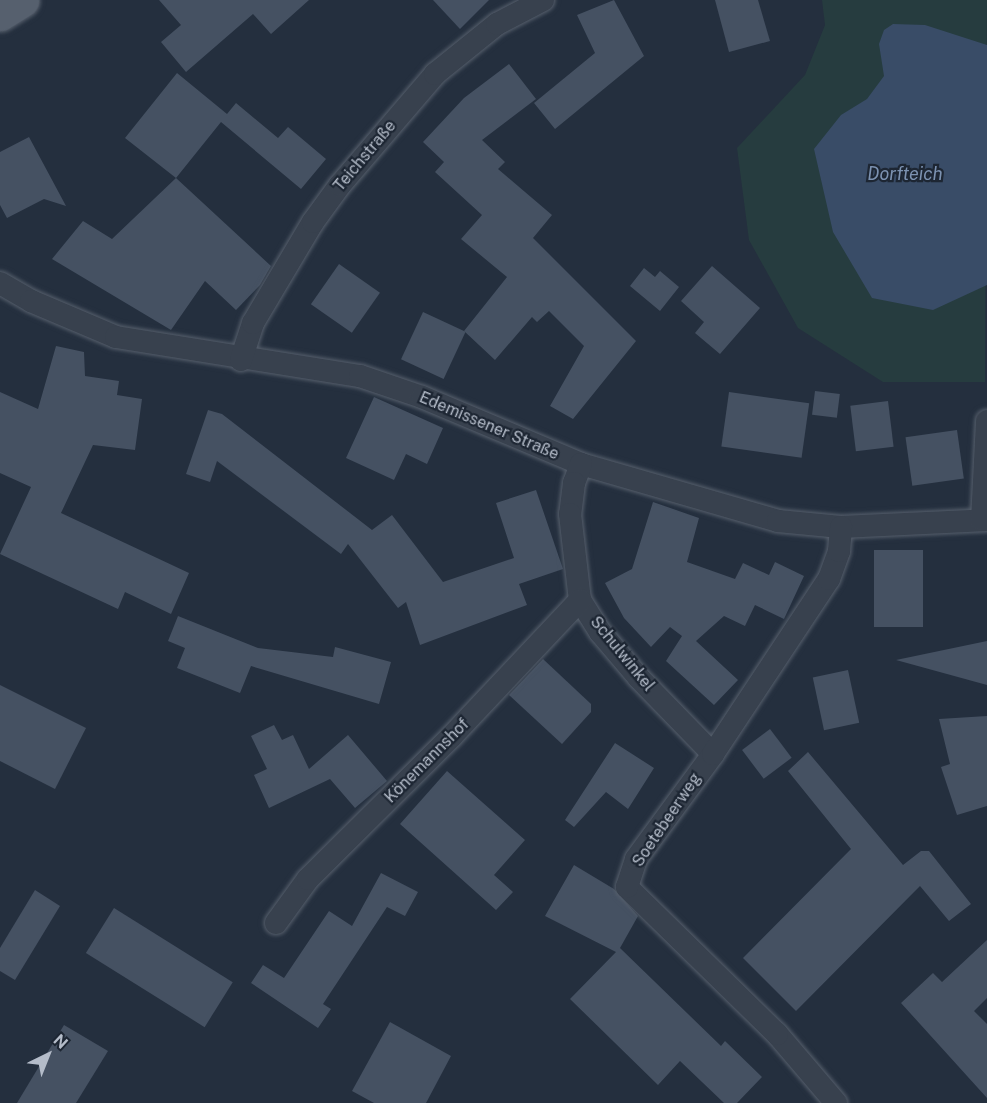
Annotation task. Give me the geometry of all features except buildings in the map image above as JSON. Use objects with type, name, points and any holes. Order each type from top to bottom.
[{"type":"main road","points":[[0,14],[22,0]]},
{"type":"street","name":"Teichstraße","points":[[241,360],[253,323],[313,222],[340,185],[435,74],[497,24],[543,0]]},
{"type":"street","name":"Edemissener Straße","points":[[0,283],[31,301],[116,337],[241,360],[360,376],[422,397],[581,464],[778,521],[841,527],[985,520]]},
{"type":"street","points":[[985,520],[987,421]]},
{"type":"street","name":"Schulwinkel","points":[[581,464],[570,514],[580,600],[600,632],[639,678],[713,754]]},
{"type":"street","name":"Soetebeerweg","points":[[836,1103],[777,1034],[627,887],[636,860],[713,754],[830,579],[839,551],[841,527]]},
{"type":"street","name":"Könemannshof","points":[[276,923],[308,879],[452,736],[580,600]]},
{"type":"green space","points":[[822,0],[987,0],[985,382],[883,382],[798,328],[749,240],[737,148],[805,75],[825,25]]},
{"type":"water","name":"Dorfteich","points":[[893,24],[925,25],[987,45],[987,285],[933,310],[872,298],[833,232],[814,149],[841,115],[867,99],[884,76],[879,44],[884,30]]}]
